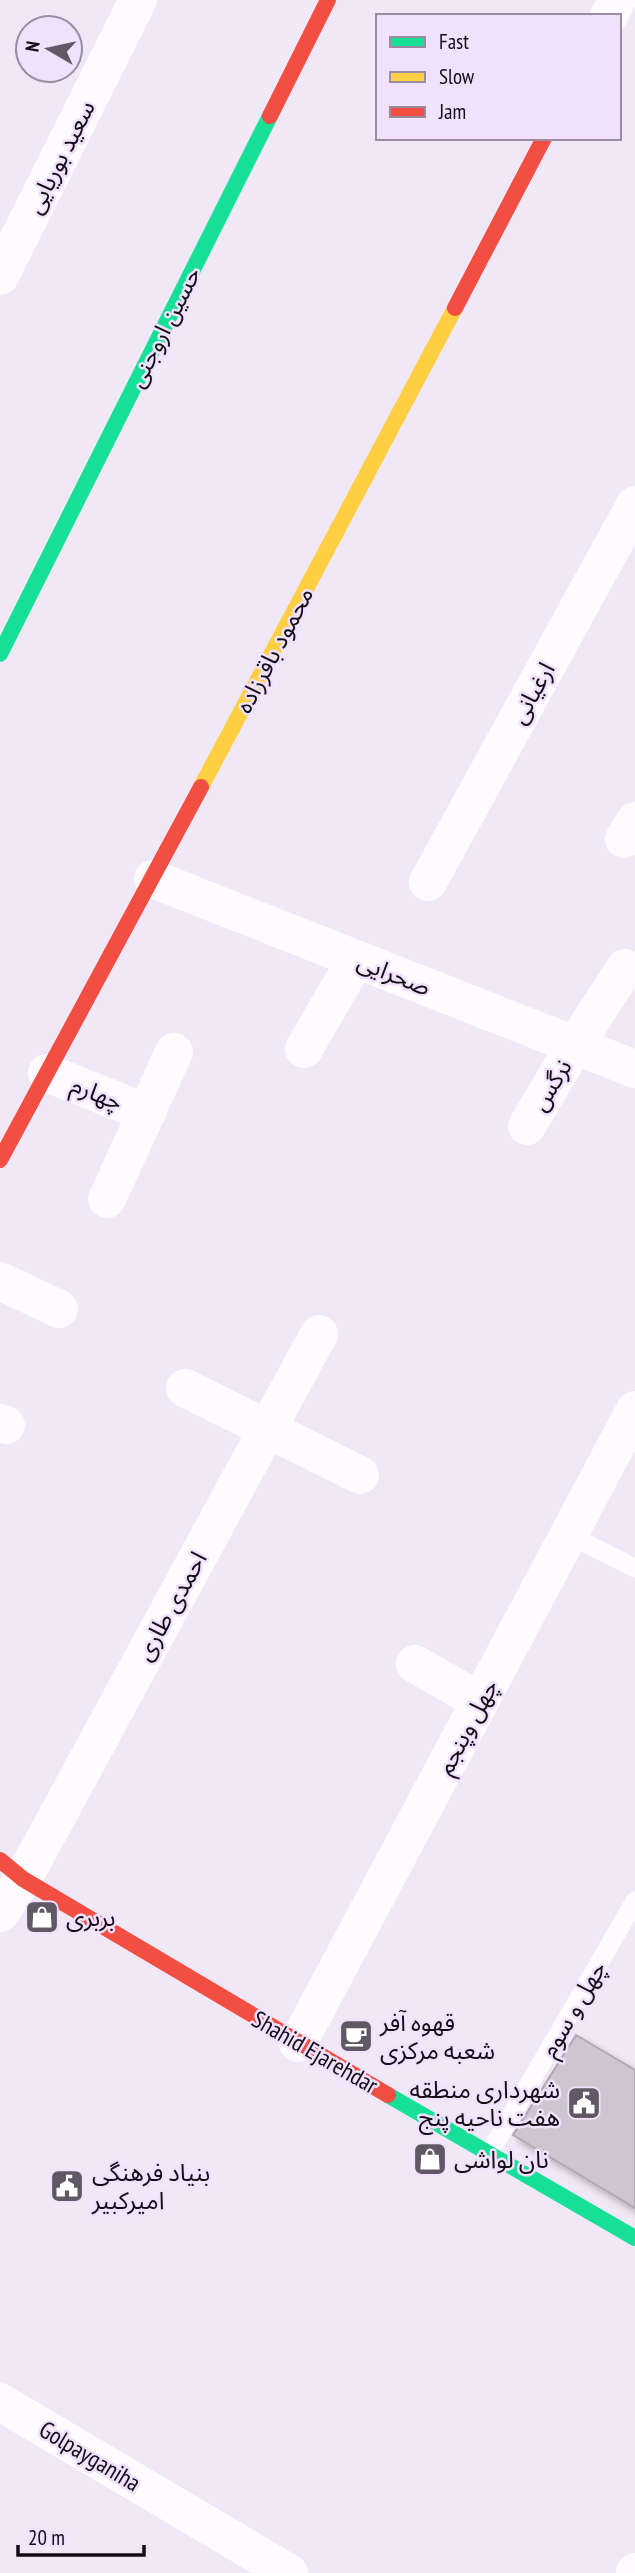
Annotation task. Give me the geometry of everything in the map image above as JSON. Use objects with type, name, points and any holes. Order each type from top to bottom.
[{"type":"street","name":"سعید بوریایی","points":[[0,276],[138,0]]},
{"type":"street","name":"حسین اروجنی","points":[[0,654],[328,0]]},
{"type":"street","name":"محمود باقرزاده","points":[[0,1160],[153,879],[543,140]]},
{"type":"street","name":"ارغیانی","points":[[428,882],[635,505]]},
{"type":"street","name":"صحرایی","points":[[153,879],[635,1069]]},
{"type":"street","points":[[304,1049],[356,959]]},
{"type":"street","name":"نرگس","points":[[527,1126],[625,968]]},
{"type":"street","points":[[107,1199],[174,1052]]},
{"type":"street","name":"چهارم","points":[[47,1073],[147,1113]]},
{"type":"street","points":[[0,1281],[59,1309]]},
{"type":"street","name":"احمدی طاری","points":[[0,1913],[12,1869],[268,1428],[319,1334]]},
{"type":"street","points":[[185,1388],[360,1475]]},
{"type":"street","name":"چهل وپنجم","points":[[298,2043],[635,1410]]},
{"type":"street","points":[[415,1664],[480,1701]]},
{"type":"street","name":"Shahid Ejarehdar","points":[[12,1869],[298,2043],[635,2238]]},
{"type":"street","name":"Golpayganiha","points":[[2,2408],[246,2562],[289,2573]]},
{"type":"lane","points":[[569,1535],[635,1567]]},
{"type":"lane","name":"چهل و سوم","points":[[489,2154],[635,1901]]},
{"type":"building","name":"شهرداری منطقه هفت ناحیه پنج","points":[[576,2035],[635,2070],[635,2208],[513,2135]]},
{"type":"traffic: fast","points":[[0,654],[270,116]]},
{"type":"traffic: fast","points":[[388,2095],[635,2238]]},
{"type":"traffic: slow","points":[[201,787],[455,308]]},
{"type":"traffic: jam","points":[[270,116],[328,0]]},
{"type":"traffic: jam","points":[[455,308],[543,140]]},
{"type":"traffic: jam","points":[[0,1160],[201,787]]},
{"type":"traffic: jam","points":[[0,1860],[23,1879],[388,2095]]},
{"type":"place","name":"بربری","points":[[42,1917]]},
{"type":"place","name":"قهوه آفر شعبه مرکزی","points":[[356,2036]]},
{"type":"place","name":"شهرداری منطقه هفت ناحیه پنج","points":[[584,2103]]},
{"type":"place","name":"نان لواشی","points":[[430,2159]]},
{"type":"place","name":"بنیاد فرهنگی امیرکبیر","points":[[67,2186]]}]
